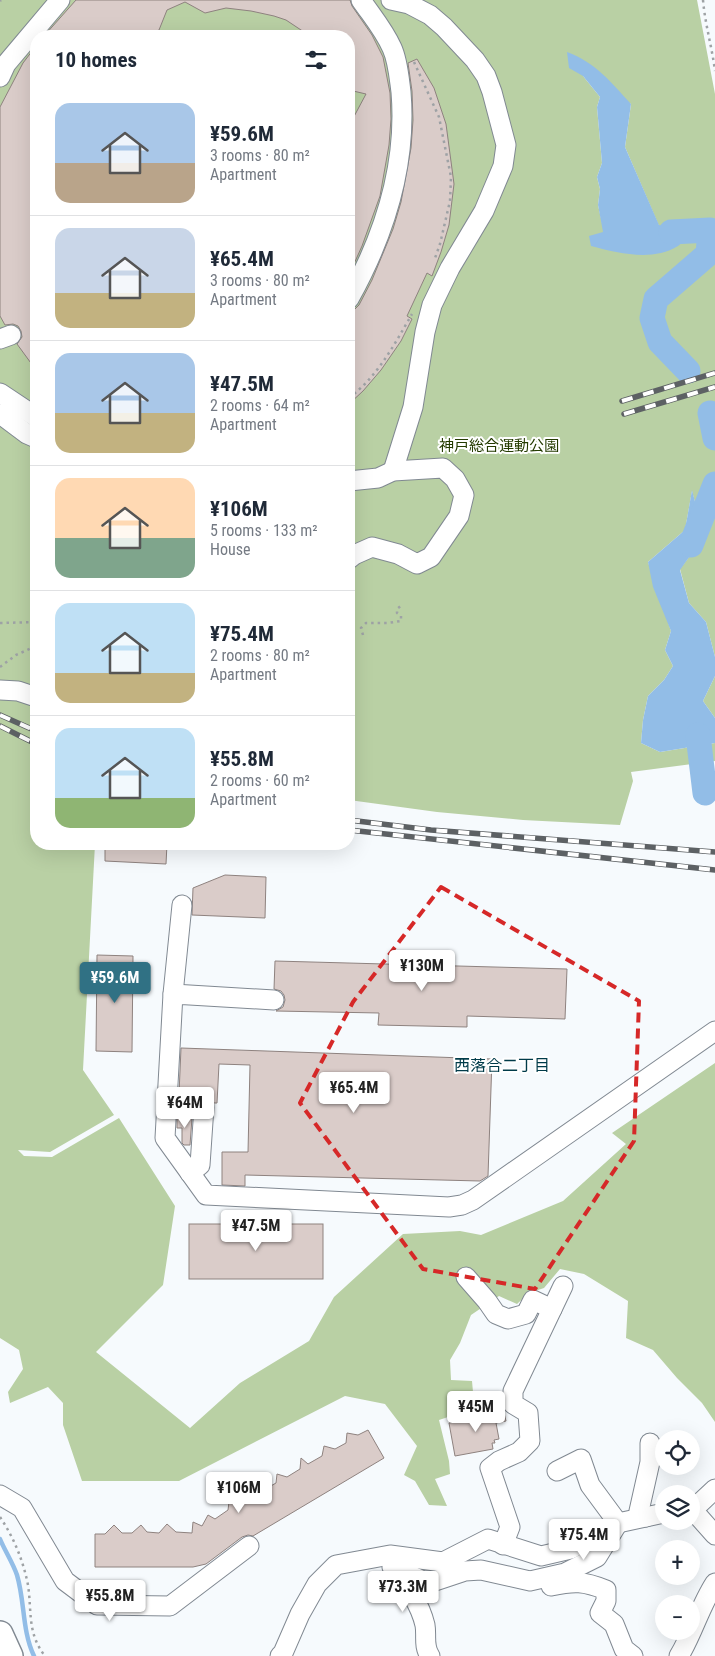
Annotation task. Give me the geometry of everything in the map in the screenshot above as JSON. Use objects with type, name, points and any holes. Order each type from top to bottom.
[{"type":"main road","points":[[0,1634],[10,1656]]},
{"type":"street","points":[[35,30],[60,0]]},
{"type":"street","points":[[355,286],[388,208],[402,134],[400,78],[392,48],[378,21],[376,1],[409,4],[430,15],[444,27],[475,60],[486,76],[506,146],[502,166],[484,211],[450,268],[432,305],[425,332],[413,407],[393,471]]},
{"type":"street","points":[[0,76],[6,64],[30,36]]},
{"type":"street","points":[[0,393],[30,413]]},
{"type":"street","points":[[0,414],[30,436]]},
{"type":"street","points":[[355,480],[378,478],[393,471],[442,468],[455,479],[464,495],[459,516],[431,557],[417,564],[398,554],[372,547],[355,556]]},
{"type":"street","points":[[0,690],[18,691],[30,695]]},
{"type":"street","points":[[182,904],[165,1138],[206,1195],[449,1207],[462,1205],[473,1200],[715,1031]]},
{"type":"street","points":[[174,994],[274,1000]]},
{"type":"street","points":[[167,1105],[204,1107],[200,1165],[190,1173]]},
{"type":"street","points":[[466,1277],[496,1314],[508,1319],[526,1314],[533,1300],[552,1309]]},
{"type":"street","points":[[503,1545],[510,1527],[490,1468],[499,1460],[519,1452],[530,1441],[528,1413],[513,1404],[513,1391],[563,1286]]},
{"type":"street","points":[[650,1443],[650,1462],[638,1511],[655,1515]]},
{"type":"street","points":[[557,1471],[581,1459],[590,1485],[618,1523]]},
{"type":"street","points":[[700,1503],[715,1489]]},
{"type":"street","points":[[0,1495],[22,1508],[65,1581],[97,1605],[170,1606],[249,1546]]},
{"type":"street","points":[[280,1656],[284,1653],[300,1614],[317,1584],[336,1565],[390,1555],[442,1562],[488,1540],[541,1556],[571,1550],[618,1523],[655,1515]]},
{"type":"street","points":[[700,1518],[715,1536]]},
{"type":"street","points":[[530,1581],[566,1573],[597,1557],[618,1523]]},
{"type":"street","points":[[374,1559],[422,1581],[435,1581],[465,1571],[481,1570],[530,1581],[546,1587],[568,1582],[588,1582],[606,1590],[606,1601],[600,1614],[614,1624],[624,1649],[633,1656]]},
{"type":"street","points":[[392,1567],[407,1586],[418,1606],[425,1627],[422,1654]]},
{"type":"street","points":[[679,1656],[687,1643],[705,1599],[715,1583]]},
{"type":"path","points":[[703,0],[715,72]]},
{"type":"path","points":[[413,61],[439,117],[451,177],[450,201],[436,257]]},
{"type":"path","points":[[355,394],[385,360],[410,318]]},
{"type":"path","points":[[363,635],[361,628],[366,623],[401,621],[401,616],[397,613],[397,609],[402,605]]},
{"type":"path","points":[[0,623],[30,622]]},
{"type":"path","points":[[0,667],[16,655],[30,649]]},
{"type":"path","points":[[0,1517],[12,1536],[22,1561],[28,1586],[31,1625],[35,1642],[45,1656]]},
{"type":"highlighted area","points":[[441,887],[639,1001],[634,1141],[535,1289],[423,1269],[300,1103],[353,1002]]},
{"type":"green space","name":"神戸総合運動公園","points":[[0,0],[697,0],[715,94],[715,657],[706,622],[689,603],[680,569],[692,553],[702,529],[692,491],[685,530],[648,562],[671,631],[665,650],[673,666],[664,680],[648,696],[641,743],[660,752],[715,743],[715,761],[631,772],[633,781],[620,825],[523,820],[437,812],[355,801],[355,30],[30,30],[30,850],[95,850],[83,1070],[114,1115],[50,1152],[18,1150],[24,1156],[52,1157],[119,1118],[175,1206],[163,1285],[96,1352],[190,1428],[240,1383],[309,1341],[334,1297],[403,1234],[460,1231],[481,1235],[563,1201],[626,1144],[612,1133],[715,1063],[715,1422],[702,1403],[653,1350],[626,1338],[628,1301],[584,1274],[560,1269],[544,1288],[529,1293],[517,1304],[499,1296],[471,1315],[460,1343],[450,1360],[451,1380],[472,1381],[474,1403],[463,1412],[439,1420],[449,1461],[450,1474],[435,1479],[447,1506],[429,1505],[415,1481],[404,1475],[417,1446],[385,1404],[345,1396],[179,1481],[82,1481],[63,1425],[63,1403],[48,1387],[10,1403],[8,1392],[23,1369],[19,1350],[0,1338]],"holes":[[[583,76],[631,104],[625,147],[659,226],[678,230],[696,226],[710,227],[691,233],[689,239],[682,243],[604,232],[598,205],[600,189],[597,177],[602,163],[597,107],[600,97]]]},
{"type":"green space","points":[[715,676],[715,718],[703,701]]},
{"type":"water","points":[[567,52],[595,67],[631,104],[625,147],[659,225],[678,230],[696,226],[710,227],[700,233],[691,233],[678,246],[657,254],[635,255],[591,246],[589,236],[603,232],[598,205],[600,189],[597,177],[602,163],[597,107],[600,97],[583,76],[569,68]]},
{"type":"water","points":[[692,490],[702,529],[692,553],[680,570],[689,603],[706,622],[715,657],[715,676],[703,701],[715,718],[715,743],[660,752],[641,743],[643,720],[648,696],[664,680],[673,666],[665,650],[671,631],[653,587],[648,562],[685,530]]},
{"type":"building","points":[[76,0],[350,0],[372,35],[383,57],[390,93],[391,119],[389,145],[380,196],[355,262],[355,115],[366,94],[355,91],[355,30],[301,30],[286,20],[274,16],[226,8],[205,13],[185,2],[167,10],[159,30],[49,30]]},
{"type":"building","points":[[30,54],[30,362],[17,344],[22,337],[18,326],[13,324],[5,325],[0,316],[0,107],[23,63]]},
{"type":"building","points":[[417,59],[434,88],[446,124],[454,184],[449,225],[432,276],[427,273],[407,316],[412,319],[401,341],[381,370],[355,398],[355,309],[372,280],[393,229],[401,202],[411,148],[413,120],[412,91],[408,63]]},
{"type":"building","points":[[105,850],[167,850],[166,864],[105,861]]},
{"type":"building","points":[[225,875],[266,877],[265,918],[192,915],[193,888]]},
{"type":"building","points":[[97,955],[133,956],[132,1052],[96,1051]]},
{"type":"building","points":[[275,961],[567,969],[565,1019],[467,1016],[467,1027],[378,1025],[379,1013],[276,1011],[283,1007],[285,1000],[281,991],[274,989]]},
{"type":"building","points":[[181,1048],[492,1059],[488,1176],[480,1181],[245,1175],[245,1186],[222,1185],[222,1152],[248,1152],[250,1065],[219,1064],[217,1103],[214,1103],[211,1098],[205,1096],[179,1094]]},
{"type":"building","points":[[177,1117],[192,1118],[190,1145],[182,1143],[182,1128],[177,1128]]},
{"type":"building","points":[[189,1224],[323,1224],[323,1279],[189,1279]]},
{"type":"building","points":[[503,1409],[506,1421],[496,1423],[499,1439],[494,1440],[495,1443],[492,1443],[493,1449],[455,1456],[449,1423],[478,1418],[477,1414]]},
{"type":"building","points":[[368,1430],[384,1458],[253,1536],[242,1537],[206,1564],[193,1567],[95,1567],[95,1534],[105,1534],[114,1525],[122,1533],[132,1533],[141,1525],[147,1532],[159,1533],[167,1524],[176,1532],[192,1533],[193,1522],[202,1526],[208,1515],[215,1519],[228,1510],[229,1502],[237,1506],[249,1499],[252,1489],[262,1491],[276,1483],[277,1474],[287,1477],[300,1469],[301,1458],[308,1464],[322,1456],[324,1446],[335,1449],[346,1443],[347,1433],[358,1435]]},
{"type":"waterway","points":[[671,232],[710,230],[708,254],[656,299],[652,318],[660,342],[688,371]]},
{"type":"waterway","points":[[710,413],[715,438]]},
{"type":"waterway","points":[[691,545],[715,484]]},
{"type":"waterway","points":[[698,735],[705,793]]},
{"type":"waterway","points":[[0,1539],[17,1575],[27,1637],[34,1656]]},
{"type":"railway","points":[[622,401],[715,373]]},
{"type":"railway","points":[[624,414],[715,387]]},
{"type":"railway","points":[[0,715],[30,728]]},
{"type":"railway","points":[[0,726],[30,741]]},
{"type":"railway","points":[[355,821],[431,830],[715,852]]},
{"type":"railway","points":[[355,831],[715,870]]},
{"type":"district","name":"西落合二丁目","points":[[502,1065]]}]
